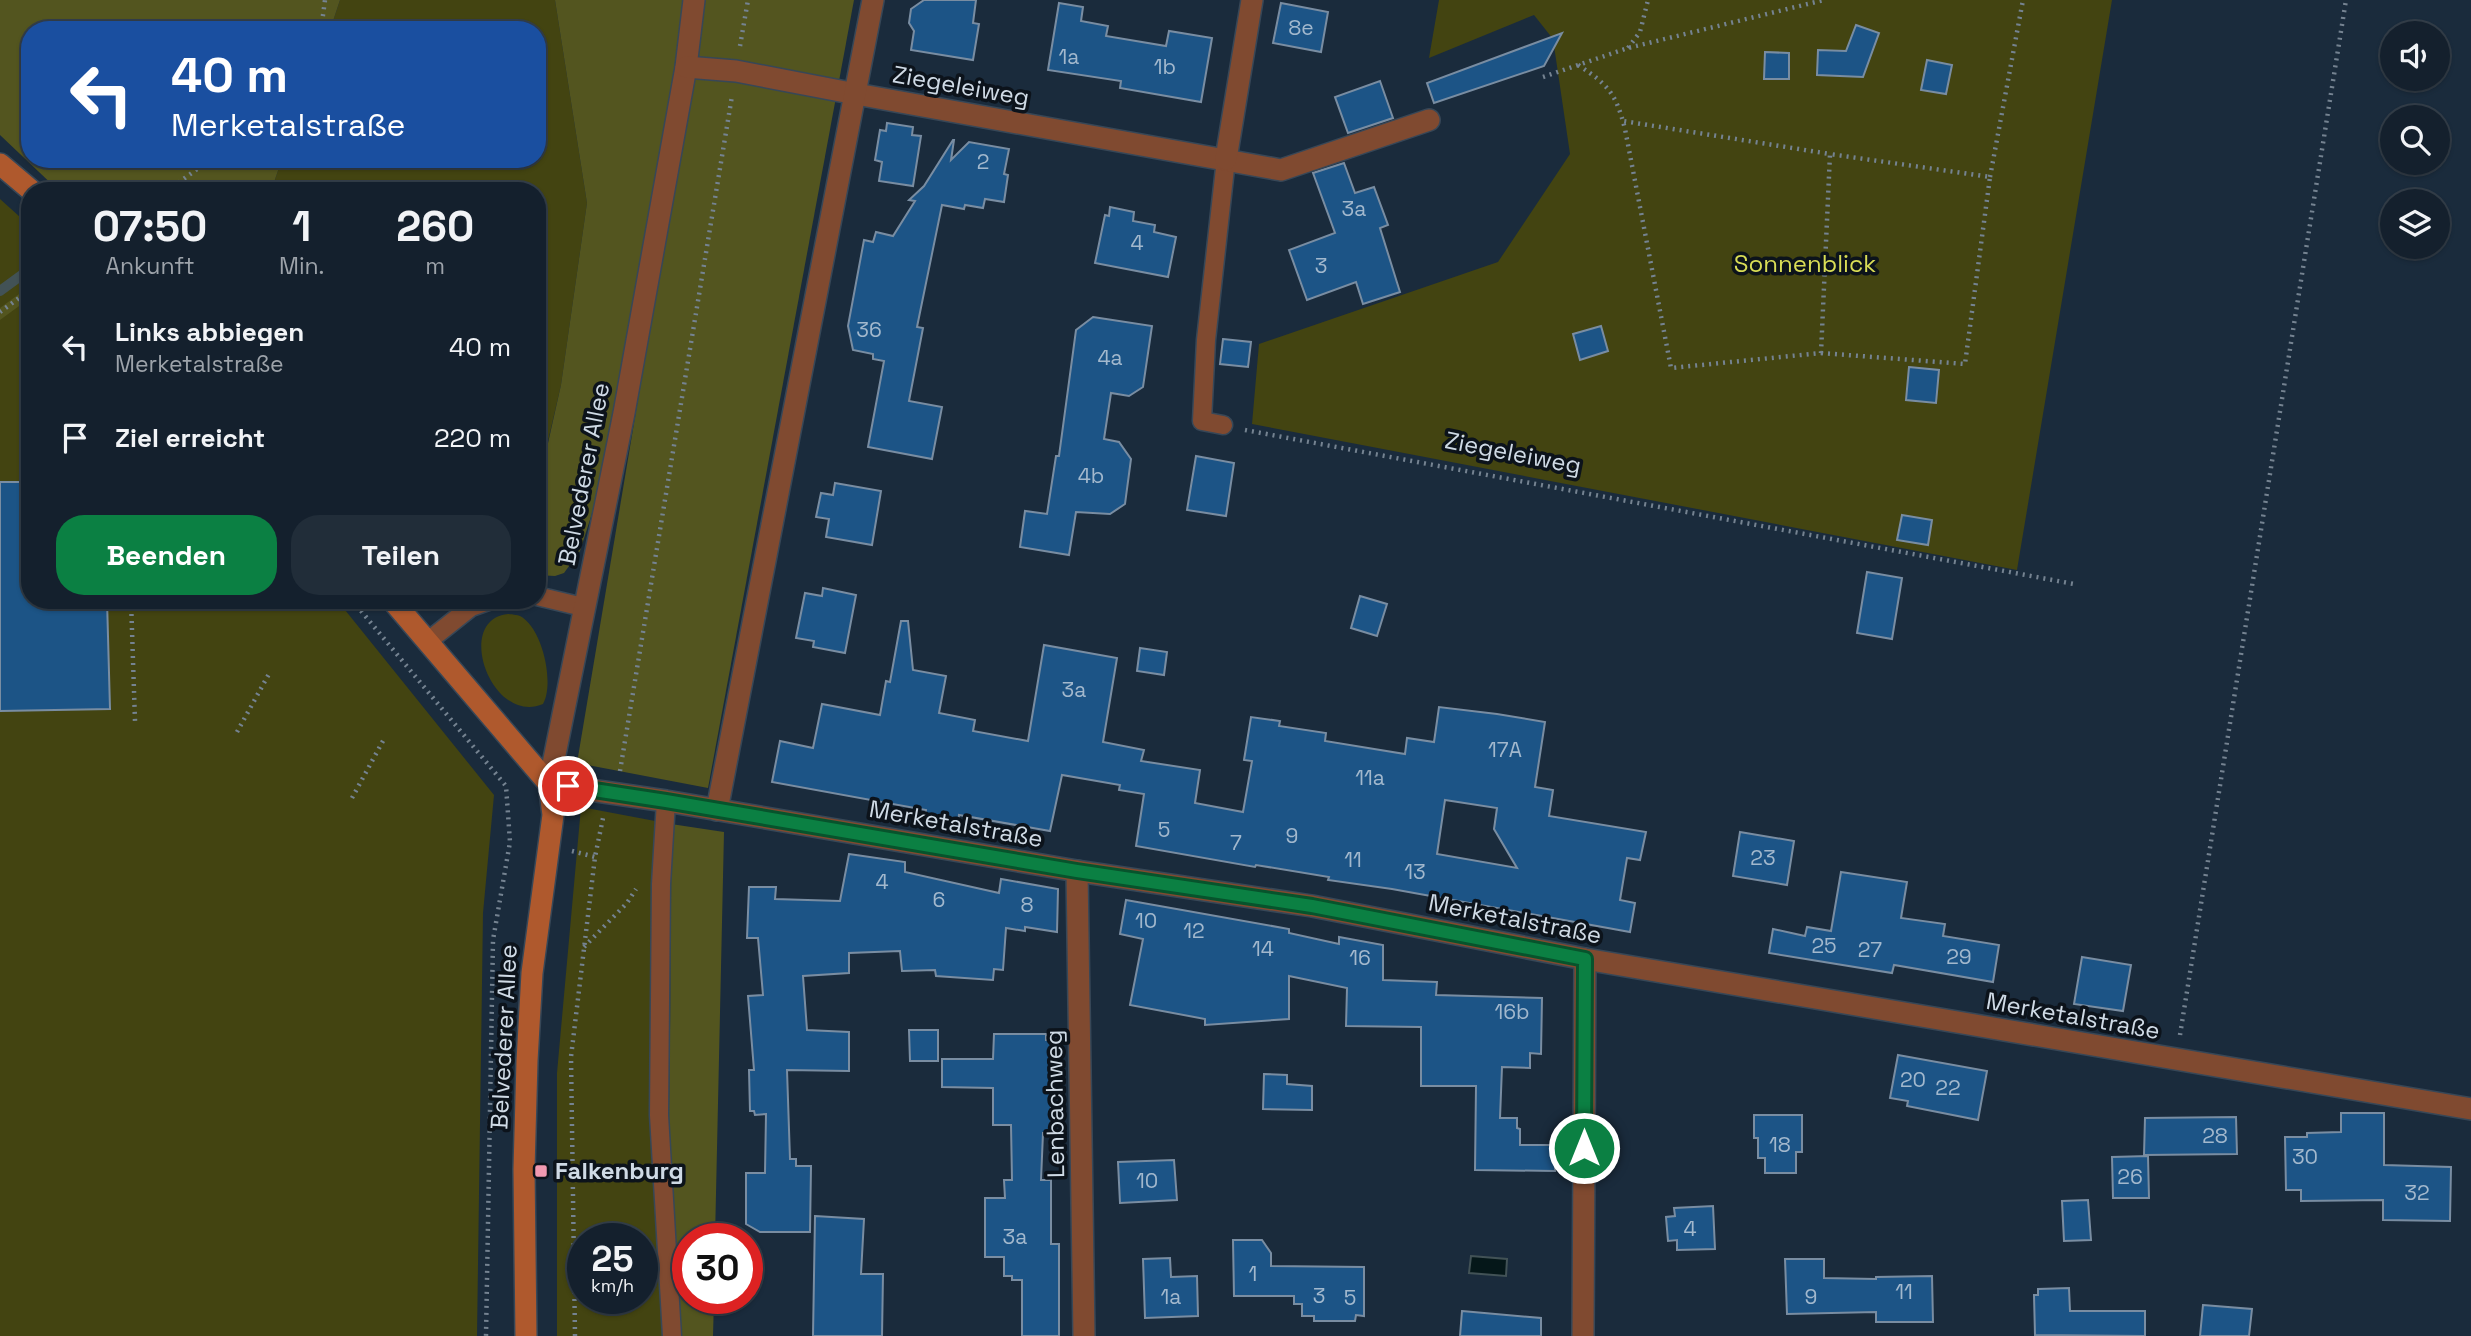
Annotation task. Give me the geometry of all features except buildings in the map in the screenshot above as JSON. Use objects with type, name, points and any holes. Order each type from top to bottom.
[{"type":"street","name":"Belvederer Allee","points":[[526,1336],[524,1169],[527,1061],[532,973],[553,815],[549,783],[624,412],[686,67],[694,0]]},
{"type":"street","points":[[717,810],[873,0]]},
{"type":"street","points":[[1226,159],[1252,0]]},
{"type":"street","name":"Ziegeleiweg","points":[[686,67],[736,71],[1281,170],[1429,120]]},
{"type":"street","points":[[0,164],[21,182]]},
{"type":"street","points":[[400,609],[549,783]]},
{"type":"street","name":"Merketalstraße","points":[[549,783],[1077,871],[1312,906],[1585,959],[2471,1109]]},
{"type":"street","name":"Lenbachweg","points":[[1077,871],[1084,1336]]},
{"type":"street","points":[[1583,1336],[1585,959]]},
{"type":"lane","points":[[1223,425],[1202,421],[1206,340],[1226,159]]},
{"type":"lane","points":[[546,598],[583,607]]},
{"type":"lane","points":[[427,642],[468,609]]},
{"type":"lane","points":[[666,801],[659,1115],[672,1336]]},
{"type":"path","points":[[322,21],[325,0]]},
{"type":"path","points":[[575,1336],[571,1057],[595,857],[608,792],[617,779],[621,766],[748,0]]},
{"type":"path","points":[[1628,48],[1640,32],[1647,0]]},
{"type":"path","points":[[1543,77],[1628,48],[1824,0]]},
{"type":"path","points":[[1578,65],[1597,77],[1616,97],[1671,368],[1821,353],[1965,364],[1990,177],[2023,0]]},
{"type":"path","points":[[2176,1060],[2346,0]]},
{"type":"path","points":[[1623,121],[1990,177]]},
{"type":"path","points":[[1821,353],[1830,154]]},
{"type":"path","points":[[179,182],[199,168]]},
{"type":"path","points":[[0,312],[21,297]]},
{"type":"path","name":"Ziegeleiweg","points":[[1223,425],[2074,584]]},
{"type":"path","points":[[131,609],[135,721]]},
{"type":"path","points":[[359,609],[506,786],[510,842],[493,940],[486,1336]]},
{"type":"path","points":[[237,732],[270,672]]},
{"type":"path","points":[[352,798],[384,739]]},
{"type":"path","points":[[584,947],[627,902],[663,848]]},
{"type":"green space","points":[[340,0],[555,0],[587,203],[561,385],[546,450],[546,182],[274,182],[279,168],[546,168],[546,21],[333,21]]},
{"type":"green space","name":"Sonnenblick","points":[[1439,0],[2112,0],[2017,570],[1252,424],[1259,344],[1498,262],[1570,154],[1553,39],[1534,15],[1429,58]]},
{"type":"green space","points":[[0,199],[21,218],[21,609],[344,609],[494,795],[483,913],[477,1336],[0,1336]]},
{"type":"green space","points":[[508,614],[519,616],[528,622],[540,643],[548,683],[543,704],[525,707],[508,700],[495,687],[486,669],[481,651],[483,634],[492,620]]},
{"type":"green space","points":[[581,807],[671,824],[667,1336],[557,1336],[557,1073]]},
{"type":"shaded area","points":[[0,0],[340,0],[333,21],[21,21],[21,155],[0,135]]},
{"type":"shaded area","points":[[555,0],[694,0],[624,413],[580,551],[564,573],[546,576],[546,452],[561,385],[587,203]]},
{"type":"shaded area","points":[[705,0],[854,0],[708,788],[577,763]]},
{"type":"shaded area","points":[[35,168],[279,168],[274,182],[50,182]]},
{"type":"shaded area","points":[[21,293],[21,305],[0,320],[0,308]]},
{"type":"shaded area","points":[[671,824],[724,832],[715,1223],[672,1223],[672,1314],[714,1314],[713,1336],[667,1336]]},
{"type":"shaded area","points":[[1471,1256],[1507,1259],[1506,1276],[1469,1273]]},
{"type":"waterway","points":[[0,291],[21,276]]},
{"type":"place","name":"Falkenburg","points":[[541,1171]]},
{"type":"route","points":[[568,786],[1077,871],[1312,906],[1585,959],[1584,1148]]}]
